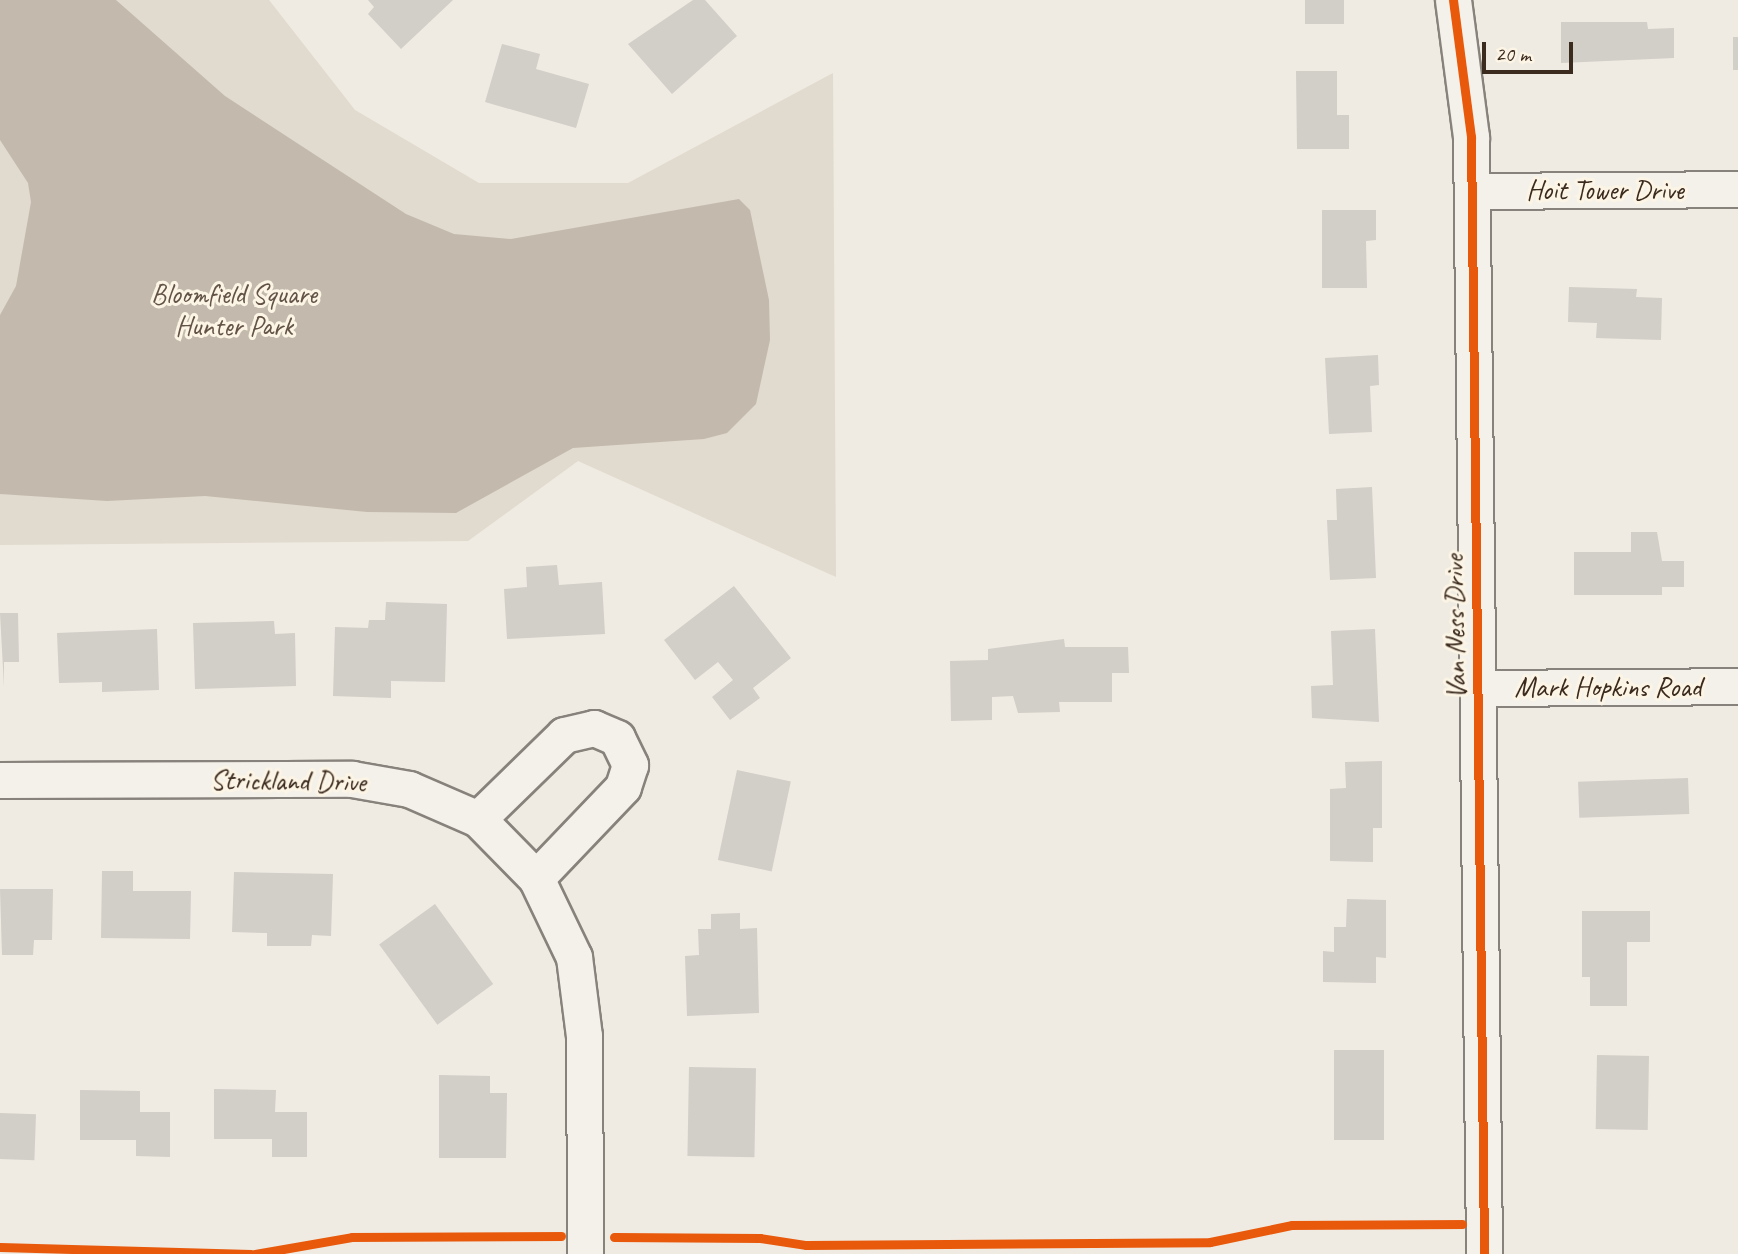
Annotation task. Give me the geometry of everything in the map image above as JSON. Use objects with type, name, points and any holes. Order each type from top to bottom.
[{"type":"street","name":"Van Ness Drive","points":[[1453,0],[1468,95],[1472,191],[1484,1254]]},
{"type":"street","name":"Hoit Tower Drive","points":[[1472,191],[1738,189]]},
{"type":"street","name":"Mark Hopkins Road","points":[[1478,688],[1738,686]]},
{"type":"street","points":[[478,819],[564,734],[594,729],[617,738],[630,765],[623,788],[536,878]]},
{"type":"street","name":"Strickland Drive","points":[[0,780],[352,779],[409,789],[478,819],[536,878],[567,936],[580,984],[587,1242]]},
{"type":"path","points":[[0,1247],[253,1254],[352,1237],[587,1242],[760,1238],[806,1245],[1210,1242],[1292,1225],[1462,1224]]},
{"type":"green space","name":"Bloomfield Square Hunter Park","points":[[0,0],[269,0],[355,110],[479,183],[628,183],[833,73],[836,577],[578,461],[468,541],[0,545]]},
{"type":"shaded area","name":"Bloomfield Square Hunter Park","points":[[0,0],[116,0],[225,96],[406,214],[454,234],[511,239],[739,199],[750,210],[769,300],[770,340],[756,404],[727,433],[704,439],[573,448],[456,513],[367,512],[205,496],[107,501],[0,494],[0,315],[16,286],[31,202],[28,183],[0,140]]},
{"type":"building","points":[[368,0],[453,0],[401,49],[368,14],[374,7]]},
{"type":"building","points":[[693,0],[705,0],[737,36],[672,94],[628,44]]},
{"type":"building","points":[[1305,0],[1344,0],[1344,24],[1305,24]]},
{"type":"building","points":[[1561,22],[1647,22],[1648,29],[1674,28],[1674,58],[1561,63]]},
{"type":"building","points":[[1733,37],[1738,37],[1738,70],[1733,70]]},
{"type":"building","points":[[502,44],[540,54],[536,69],[589,84],[576,128],[485,102]]},
{"type":"building","points":[[1296,71],[1337,71],[1337,115],[1349,115],[1349,149],[1297,149]]},
{"type":"building","points":[[1322,210],[1376,210],[1376,240],[1366,241],[1367,288],[1322,288]]},
{"type":"building","points":[[1569,287],[1637,289],[1636,297],[1662,298],[1661,340],[1596,338],[1597,323],[1568,322]]},
{"type":"building","points":[[1378,355],[1379,385],[1370,386],[1372,432],[1329,434],[1325,358]]},
{"type":"building","points":[[1372,487],[1376,578],[1330,580],[1327,520],[1337,520],[1336,489]]},
{"type":"building","points":[[1631,532],[1657,532],[1662,561],[1684,561],[1684,587],[1662,587],[1662,595],[1574,595],[1574,552],[1631,552]]},
{"type":"building","points":[[557,565],[559,585],[602,582],[605,634],[507,639],[504,589],[527,587],[526,567]]},
{"type":"building","points":[[734,586],[791,658],[753,688],[760,698],[730,720],[712,697],[733,680],[718,662],[695,680],[664,640]]},
{"type":"building","points":[[386,602],[447,604],[445,682],[391,681],[391,698],[333,696],[335,627],[368,628],[369,620],[385,620]]},
{"type":"building","points":[[0,613],[18,613],[19,662],[4,662],[4,687]]},
{"type":"building","points":[[274,621],[275,634],[295,633],[296,686],[195,689],[193,623]]},
{"type":"building","points":[[157,629],[159,690],[102,692],[102,682],[59,683],[57,633]]},
{"type":"building","points":[[1375,629],[1379,722],[1312,718],[1311,686],[1333,685],[1331,631]]},
{"type":"building","points":[[1064,639],[1065,647],[1128,647],[1129,673],[1112,673],[1112,702],[1059,702],[1060,712],[1018,713],[1013,696],[992,697],[992,720],[951,721],[950,661],[988,660],[988,649]]},
{"type":"building","points":[[1382,761],[1382,828],[1373,828],[1373,862],[1330,861],[1330,789],[1346,788],[1345,762]]},
{"type":"building","points":[[737,770],[791,781],[772,871],[718,860]]},
{"type":"building","points":[[1688,778],[1689,814],[1579,818],[1578,782]]},
{"type":"building","points":[[102,871],[133,871],[133,891],[191,891],[190,939],[101,938]]},
{"type":"building","points":[[234,872],[333,874],[331,936],[312,935],[311,946],[267,946],[267,933],[232,932]]},
{"type":"building","points":[[0,889],[53,889],[52,940],[34,940],[33,955],[2,955]]},
{"type":"building","points":[[1347,899],[1386,900],[1386,958],[1376,957],[1376,983],[1323,982],[1323,951],[1334,952],[1334,927],[1346,927]]},
{"type":"building","points":[[435,904],[493,984],[437,1025],[379,945]]},
{"type":"building","points":[[1582,911],[1650,911],[1650,942],[1627,942],[1627,1006],[1590,1006],[1590,977],[1582,977]]},
{"type":"building","points":[[740,913],[740,929],[757,928],[759,1013],[687,1016],[685,956],[699,955],[698,929],[711,929],[711,914]]},
{"type":"building","points":[[1334,1050],[1384,1050],[1384,1140],[1334,1140]]},
{"type":"building","points":[[1597,1055],[1649,1056],[1648,1130],[1596,1129]]},
{"type":"building","points":[[689,1067],[756,1068],[754,1157],[687,1156]]},
{"type":"building","points":[[439,1075],[490,1076],[490,1093],[507,1093],[506,1158],[439,1158]]},
{"type":"building","points":[[214,1089],[276,1090],[275,1112],[307,1112],[307,1157],[272,1157],[272,1139],[214,1139]]},
{"type":"building","points":[[80,1090],[140,1091],[140,1112],[170,1112],[170,1157],[136,1156],[136,1140],[80,1140]]},
{"type":"building","points":[[0,1113],[36,1114],[34,1160],[0,1159]]},
{"type":"cycle path","points":[[1453,0],[1471,137],[1484,1254]]},
{"type":"cycle path","points":[[614,1237],[760,1238],[806,1245],[1210,1242],[1292,1225],[1462,1224]]},
{"type":"cycle path","points":[[255,1254],[352,1237],[561,1236]]},
{"type":"cycle path","points":[[0,1247],[251,1254]]}]
